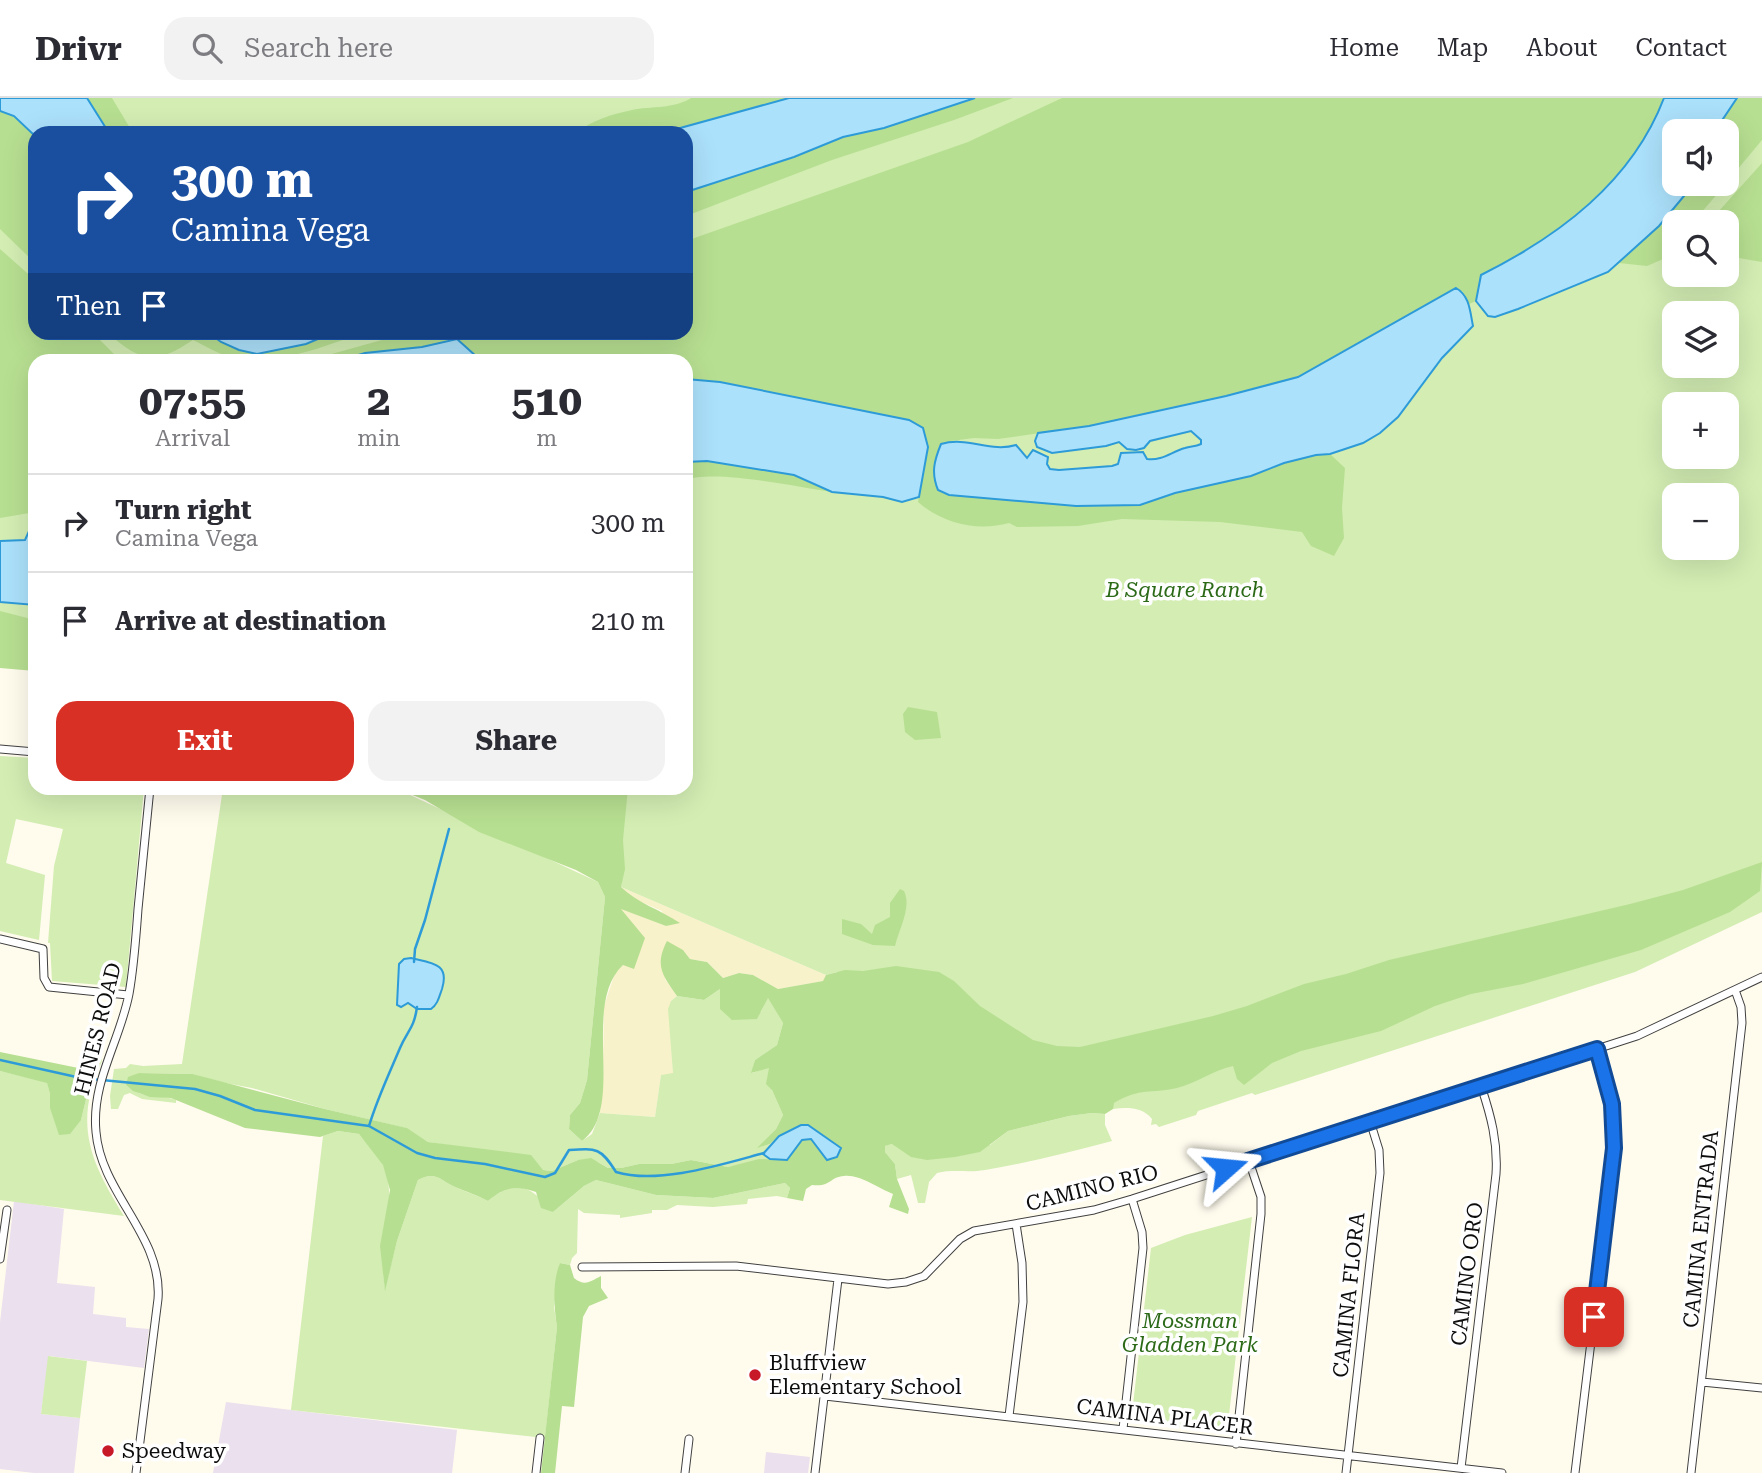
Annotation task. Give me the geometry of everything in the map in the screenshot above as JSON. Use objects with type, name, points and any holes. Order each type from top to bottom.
[{"type":"street","points":[[0,749],[28,751]]},
{"type":"street","name":"HINES ROAD","points":[[135,1473],[159,1280],[147,1244],[106,1169],[96,1133],[96,1113],[103,1070],[119,1029],[128,995],[149,795]]},
{"type":"street","points":[[0,939],[43,949],[44,978],[50,987],[128,995]]},
{"type":"street","name":"CAMINO RIO","points":[[582,1267],[736,1266],[888,1284],[906,1282],[925,1276],[960,1239],[974,1231],[1094,1210],[1132,1199],[1654,1029],[1762,977]]},
{"type":"street","name":"CAMINA ENTRADA","points":[[1692,1473],[1742,1023],[1741,1007],[1735,990]]},
{"type":"street","points":[[1575,1473],[1614,1148],[1612,1104],[1597,1049]]},
{"type":"street","name":"CAMINO ORO","points":[[1461,1468],[1496,1174],[1494,1126],[1482,1086]]},
{"type":"street","name":"CAMINA FLORA","points":[[1346,1473],[1380,1173],[1378,1150],[1370,1121]]},
{"type":"street","points":[[1236,1444],[1261,1214],[1261,1197],[1249,1161]]},
{"type":"street","points":[[1123,1429],[1143,1256],[1142,1232],[1132,1199]]},
{"type":"street","points":[[0,1259],[7,1210]]},
{"type":"street","points":[[1009,1416],[1023,1302],[1022,1263],[1016,1224]]},
{"type":"street","points":[[815,1473],[838,1279]]},
{"type":"street","points":[[1702,1382],[1762,1388]]},
{"type":"street","name":"CAMINA PLACER","points":[[825,1396],[1502,1473]]},
{"type":"street","points":[[537,1473],[540,1438]]},
{"type":"street","points":[[685,1473],[689,1439]]},
{"type":"shaded area","points":[[621,887],[826,975],[824,981],[778,989],[753,975],[739,973],[723,978],[707,962],[690,959],[683,950],[665,979],[677,996],[671,1001],[673,1074],[661,1075],[655,1117],[600,1113],[604,1006],[615,973],[623,965],[632,926],[620,908],[666,926],[662,911],[630,897]]},
{"type":"shaded area","points":[[14,1201],[64,1209],[57,1283],[95,1287],[93,1314],[126,1318],[126,1327],[149,1329],[144,1368],[49,1356],[41,1414],[80,1418],[74,1473],[34,1473],[0,1469],[0,1322]]},
{"type":"shaded area","points":[[226,1402],[457,1430],[452,1473],[213,1473]]},
{"type":"shaded area","points":[[766,1452],[810,1457],[808,1473],[764,1473]]},
{"type":"green space","name":"B Square Ranch","points":[[0,98],[1762,98],[1762,912],[1635,972],[1255,1095],[1252,1093],[1159,1127],[1156,1124],[1151,1125],[1152,1119],[1139,1110],[1113,1109],[1113,1103],[1126,1096],[837,972],[826,975],[621,887],[622,879],[432,795],[693,795],[693,354],[28,354],[28,657],[0,654]]},
{"type":"green space","points":[[87,98],[112,98],[129,126],[105,126]]},
{"type":"green space","points":[[691,98],[789,98],[687,126],[586,126],[632,110],[684,102]]},
{"type":"green space","points":[[975,98],[1013,98],[832,160],[693,213],[693,190],[794,157],[843,137],[884,128]]},
{"type":"green space","points":[[1062,98],[1664,98],[1633,156],[1613,181],[1565,224],[1510,260],[1481,275],[1476,301],[1469,304],[1463,292],[1456,288],[1298,377],[1089,426],[998,439],[951,441],[949,495],[1076,506],[1140,505],[1175,493],[1251,476],[1284,463],[1330,454],[1345,468],[1342,508],[1344,538],[1334,556],[1311,546],[1302,532],[1220,522],[1122,519],[1078,526],[960,524],[938,515],[918,502],[928,447],[923,428],[909,420],[720,382],[693,380],[693,354],[474,354],[458,340],[693,340],[693,239],[968,142]]},
{"type":"green space","points":[[1737,98],[1762,98],[1762,140],[1739,168],[1739,119],[1723,119]]},
{"type":"green space","points":[[0,111],[14,116],[28,129],[28,256],[0,229]]},
{"type":"green space","points":[[1762,163],[1762,262],[1739,258],[1739,210],[1720,210],[1732,196],[1739,196],[1739,189]]},
{"type":"green space","points":[[1684,196],[1716,196],[1703,210],[1672,210]]},
{"type":"green space","points":[[1662,222],[1662,259],[1647,266],[1619,263]]},
{"type":"green space","points":[[0,249],[28,274],[28,340],[100,340],[114,354],[28,354],[28,513],[0,518]]},
{"type":"green space","points":[[116,340],[193,340],[168,354],[137,354]]},
{"type":"green space","points":[[193,340],[286,347],[315,340],[343,340],[297,354],[223,354]]},
{"type":"green space","points":[[382,340],[453,340],[422,347],[362,354],[332,354]]},
{"type":"green space","points":[[707,461],[794,475],[832,492],[736,478],[693,478],[693,462]]},
{"type":"green space","points":[[0,611],[28,618],[28,670],[0,668]]},
{"type":"green space","points":[[908,707],[937,712],[941,738],[915,740],[905,732],[903,714]]},
{"type":"green space","points":[[0,756],[28,758],[28,795],[143,795],[126,987],[52,981],[48,943],[54,866],[63,829],[16,819],[6,863],[45,875],[39,940],[0,931]]},
{"type":"green space","points":[[222,795],[410,795],[598,882],[605,897],[587,1080],[580,1103],[570,1115],[569,1129],[582,1141],[592,1134],[600,1113],[655,1117],[661,1075],[673,1073],[668,1009],[671,1001],[677,996],[704,1000],[720,989],[720,1009],[761,1012],[768,997],[783,1023],[777,1045],[755,1060],[752,1073],[769,1067],[772,1090],[783,1115],[776,1129],[759,1147],[770,1144],[770,1159],[728,1167],[691,1160],[621,1168],[608,1168],[598,1162],[578,1160],[552,1171],[487,1151],[428,1142],[406,1128],[193,1074],[139,1073],[126,1085],[139,1093],[169,1098],[176,1100],[176,1103],[142,1099],[130,1093],[124,1095],[118,1109],[111,1109],[114,1069],[126,1068],[130,1064],[182,1064]]},
{"type":"green space","points":[[412,795],[627,795],[623,840],[625,869],[621,887],[634,898],[680,923],[666,926],[621,909],[645,938],[634,969],[623,965],[611,983],[605,1005],[601,1105],[595,1126],[582,1141],[569,1129],[570,1115],[580,1103],[587,1080],[605,897],[598,882],[576,870],[479,832]]},
{"type":"green space","points":[[1762,862],[1760,891],[1730,912],[1641,950],[1523,984],[1471,994],[1435,1006],[1381,1031],[1301,1051],[1272,1063],[1244,1085],[1237,1079],[1233,1066],[1177,1088],[1131,1095],[1114,1103],[1113,1109],[1105,1114],[1069,1116],[1008,1131],[980,1152],[955,1157],[927,1160],[911,1157],[892,1144],[885,1146],[885,1152],[895,1164],[897,1179],[909,1209],[908,1214],[889,1207],[893,1194],[850,1176],[839,1177],[823,1185],[812,1185],[806,1189],[803,1201],[787,1198],[790,1188],[785,1183],[713,1198],[656,1195],[596,1180],[584,1186],[553,1212],[541,1208],[536,1192],[529,1190],[510,1189],[488,1201],[434,1176],[424,1177],[418,1180],[397,1241],[385,1291],[380,1246],[390,1190],[383,1165],[359,1134],[338,1131],[320,1137],[245,1128],[171,1098],[150,1097],[133,1091],[126,1085],[128,1077],[139,1073],[193,1074],[407,1128],[428,1142],[531,1155],[543,1170],[552,1171],[578,1160],[591,1158],[608,1168],[691,1160],[728,1167],[759,1159],[787,1160],[802,1140],[811,1139],[828,1160],[840,1148],[808,1125],[757,1148],[776,1129],[783,1115],[772,1090],[766,1084],[769,1068],[751,1073],[755,1060],[777,1045],[783,1023],[768,998],[757,1019],[732,1020],[720,1009],[720,989],[704,1000],[677,996],[662,970],[661,957],[667,941],[683,950],[690,959],[707,962],[723,978],[739,973],[753,975],[778,989],[823,981],[826,975],[845,970],[863,971],[896,966],[939,972],[954,981],[980,1006],[1033,1040],[1057,1046],[1080,1047],[1213,1016],[1304,984],[1389,960],[1683,890]]},
{"type":"green space","points":[[900,889],[904,891],[907,904],[895,946],[873,945],[842,934],[842,919],[861,924],[872,934],[875,925],[890,917],[890,903]]},
{"type":"green space","points":[[0,1052],[93,1071],[81,1120],[70,1134],[59,1135],[50,1108],[47,1083],[0,1071]]},
{"type":"green space","points":[[101,1058],[88,1104],[89,1142],[102,1177],[124,1216],[0,1200],[0,1071],[47,1082],[50,1108],[81,1120],[93,1071]]},
{"type":"green space","points":[[1092,1113],[1105,1114],[1105,1125],[1112,1141],[1001,1167],[937,1173],[929,1182],[925,1203],[918,1203],[911,1175],[897,1179],[895,1164],[885,1152],[884,1146],[892,1144],[990,1145],[1008,1131]]},
{"type":"green space","points":[[338,1131],[359,1134],[381,1160],[387,1177],[389,1208],[384,1257],[385,1288],[397,1241],[418,1180],[424,1177],[434,1176],[488,1201],[508,1189],[524,1188],[538,1196],[553,1212],[584,1186],[596,1180],[656,1195],[713,1198],[785,1183],[790,1188],[787,1198],[777,1196],[748,1199],[747,1204],[713,1207],[677,1205],[667,1210],[652,1210],[652,1213],[620,1218],[620,1215],[584,1213],[578,1209],[577,1253],[570,1265],[560,1263],[554,1307],[557,1327],[545,1438],[291,1410],[323,1136]]},
{"type":"green space","name":"Mossman Gladden Park","points":[[1252,1217],[1227,1432],[1131,1422],[1151,1248],[1185,1235]]},
{"type":"green space","points":[[560,1263],[570,1265],[574,1278],[581,1282],[601,1276],[601,1288],[608,1298],[589,1306],[583,1317],[574,1407],[562,1406],[555,1473],[541,1473],[557,1327],[555,1286]]},
{"type":"green space","points":[[48,1356],[87,1361],[80,1418],[41,1414]]},
{"type":"water","points":[[0,98],[87,98],[105,126],[28,126],[28,129],[14,116],[0,111]]},
{"type":"water","points":[[789,98],[975,98],[884,128],[843,137],[794,157],[693,190],[693,126],[687,126]]},
{"type":"water","points":[[1664,98],[1737,98],[1723,119],[1662,119],[1662,196],[1684,196],[1672,210],[1662,210],[1662,222],[1659,226],[1608,272],[1518,309],[1495,317],[1488,316],[1476,301],[1481,275],[1538,243],[1590,203],[1613,181],[1633,156]]},
{"type":"water","points":[[1456,288],[1467,300],[1473,326],[1442,358],[1398,417],[1380,433],[1363,443],[1330,454],[1284,463],[1251,476],[1175,493],[1140,505],[1076,506],[949,495],[938,490],[934,467],[941,444],[951,442],[997,447],[1016,445],[1027,458],[1033,450],[1048,457],[1047,464],[1050,469],[1059,470],[1112,466],[1118,464],[1121,453],[1143,452],[1147,459],[1157,459],[1199,445],[1201,440],[1191,431],[1150,441],[1144,448],[1136,450],[1127,449],[1119,442],[1052,453],[1037,447],[1035,441],[1038,433],[1089,426],[1298,377]]},
{"type":"water","points":[[218,340],[315,340],[257,354]]},
{"type":"water","points":[[458,340],[474,354],[362,354],[365,353]]},
{"type":"water","points":[[693,380],[720,382],[909,420],[923,428],[928,447],[919,497],[902,502],[883,497],[832,492],[794,475],[707,461],[693,462]]},
{"type":"water","points":[[28,533],[28,604],[0,602],[0,541],[25,540]]},
{"type":"water","points":[[411,958],[437,966],[443,974],[439,998],[431,1009],[417,1009],[408,1003],[401,1007],[397,1005],[399,964],[404,959]]},
{"type":"water","points":[[801,1125],[808,1125],[841,1148],[837,1157],[827,1160],[811,1139],[802,1140],[787,1160],[770,1159],[763,1154],[779,1136]]},
{"type":"waterway","points":[[414,962],[415,949],[449,829]]},
{"type":"waterway","points":[[369,1126],[417,1007]]},
{"type":"waterway","points":[[0,1060],[81,1078],[195,1089],[255,1110],[369,1126],[417,1153],[545,1177],[555,1173],[569,1150],[597,1151],[616,1172],[651,1176],[690,1172],[764,1153]]},
{"type":"place","name":"Bluffview Elementary School","points":[[755,1375]]},
{"type":"place","name":"Speedway","points":[[108,1451]]},
{"type":"route","points":[[1226,1168],[1597,1049],[1612,1104],[1614,1148],[1594,1317]]}]
